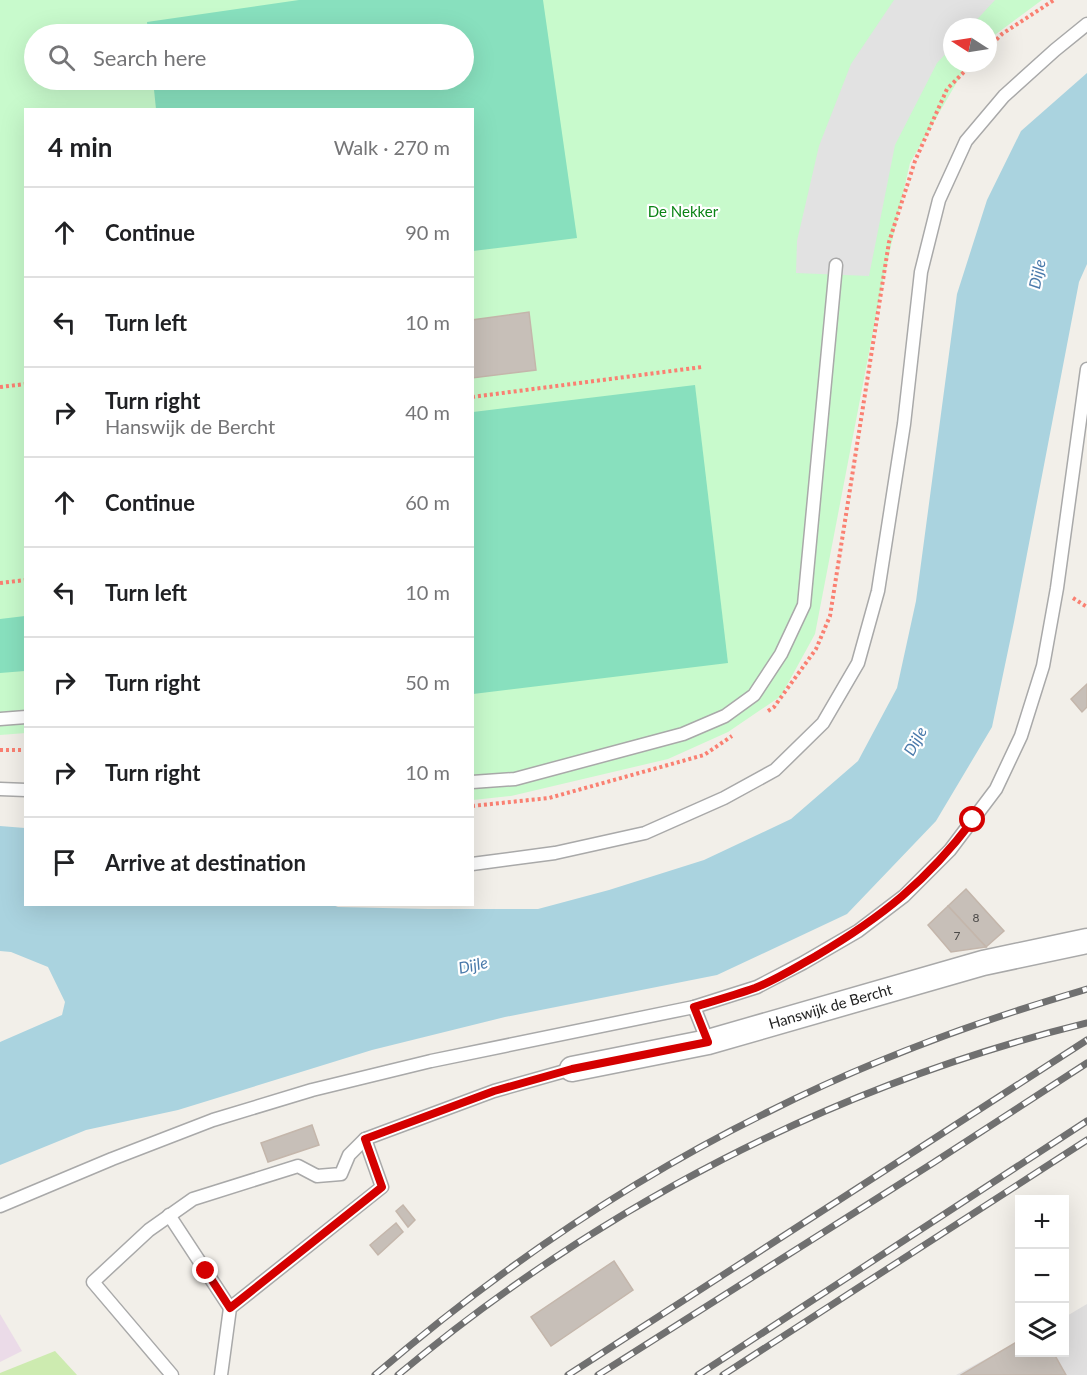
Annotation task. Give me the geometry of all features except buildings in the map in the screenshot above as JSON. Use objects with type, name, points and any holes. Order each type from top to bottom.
[{"type":"street","name":"Hanswijk de Bercht","points":[[572,1069],[708,1042],[983,963],[1087,940]]},
{"type":"lane","points":[[474,864],[555,853],[645,833],[724,798],[775,770],[823,723],[858,663],[878,591],[904,424],[921,272],[939,200],[966,141],[1004,96],[1087,24]]},
{"type":"lane","points":[[474,782],[515,779],[683,734],[725,716],[754,695],[781,654],[804,605],[836,265]]},
{"type":"lane","points":[[0,1206],[111,1159],[203,1124],[312,1089],[431,1061],[694,1007],[757,987],[858,931],[904,896],[950,850],[996,789],[1021,736],[1043,666],[1057,588],[1087,369]]},
{"type":"lane","points":[[0,718],[24,717]]},
{"type":"lane","points":[[0,789],[24,790]]},
{"type":"lane","points":[[694,1007],[708,1042]]},
{"type":"lane","points":[[172,1375],[93,1282],[149,1230],[193,1199],[298,1166],[316,1176],[341,1174],[349,1155],[365,1139],[494,1091],[572,1069]]},
{"type":"lane","points":[[230,1308],[382,1187],[365,1139]]},
{"type":"lane","points":[[169,1215],[230,1308],[221,1375]]},
{"type":"path","points":[[997,39],[1054,0]]},
{"type":"path","points":[[474,397],[702,367]]},
{"type":"path","points":[[0,387],[24,384]]},
{"type":"path","points":[[0,583],[24,580]]},
{"type":"path","points":[[0,750],[24,750]]},
{"type":"shaded area","points":[[894,0],[995,0],[978,18],[943,18],[943,57],[937,63],[895,145],[869,276],[796,273],[797,241],[819,146],[851,64]]},
{"type":"shaded area","points":[[1087,1304],[1087,1375],[956,1375],[1015,1343],[1015,1357],[1069,1357],[1069,1315]]},
{"type":"shaded area","points":[[0,1314],[22,1351],[0,1362]]},
{"type":"green space","name":"De Nekker","points":[[0,0],[1042,0],[997,33],[997,18],[943,18],[943,72],[963,72],[910,163],[882,285],[815,634],[781,696],[728,732],[668,759],[511,796],[474,800],[474,108],[24,108],[24,733],[0,735]]},
{"type":"green space","points":[[299,0],[543,0],[577,238],[474,251],[474,108],[156,108],[154,90],[474,90],[474,24],[147,24],[147,22]]},
{"type":"green space","points":[[695,385],[728,663],[474,694],[474,412]]},
{"type":"green space","points":[[24,616],[24,671],[0,673],[0,619]]},
{"type":"green space","points":[[55,1351],[77,1375],[0,1375],[0,1373]]},
{"type":"water","name":"Dijle","points":[[1087,73],[1087,264],[1079,282],[992,727],[936,821],[847,914],[717,975],[505,1017],[372,1050],[178,1110],[86,1130],[0,1165],[0,1042],[62,1015],[65,1002],[48,967],[11,952],[0,951],[0,826],[24,828],[24,906],[335,906],[538,909],[609,890],[704,860],[791,819],[858,761],[897,688],[916,601],[957,294],[987,200],[1021,131]]},
{"type":"railway","points":[[375,1375],[467,1300],[564,1231],[614,1198],[717,1138],[808,1092],[886,1058],[965,1028],[1087,989]]},
{"type":"railway","points":[[398,1375],[474,1314],[554,1258],[637,1207],[722,1160],[810,1118],[901,1081],[993,1049],[1087,1023]]},
{"type":"railway","points":[[568,1375],[1087,1040]]},
{"type":"railway","points":[[598,1375],[1087,1063]]},
{"type":"railway","points":[[698,1375],[1087,1121]]},
{"type":"railway","points":[[723,1375],[1087,1140]]},
{"type":"route","points":[[206,1271],[230,1308],[382,1187],[365,1139],[494,1091],[572,1069],[708,1042],[694,1007],[757,987],[858,931],[904,896],[950,850],[973,820]]}]
